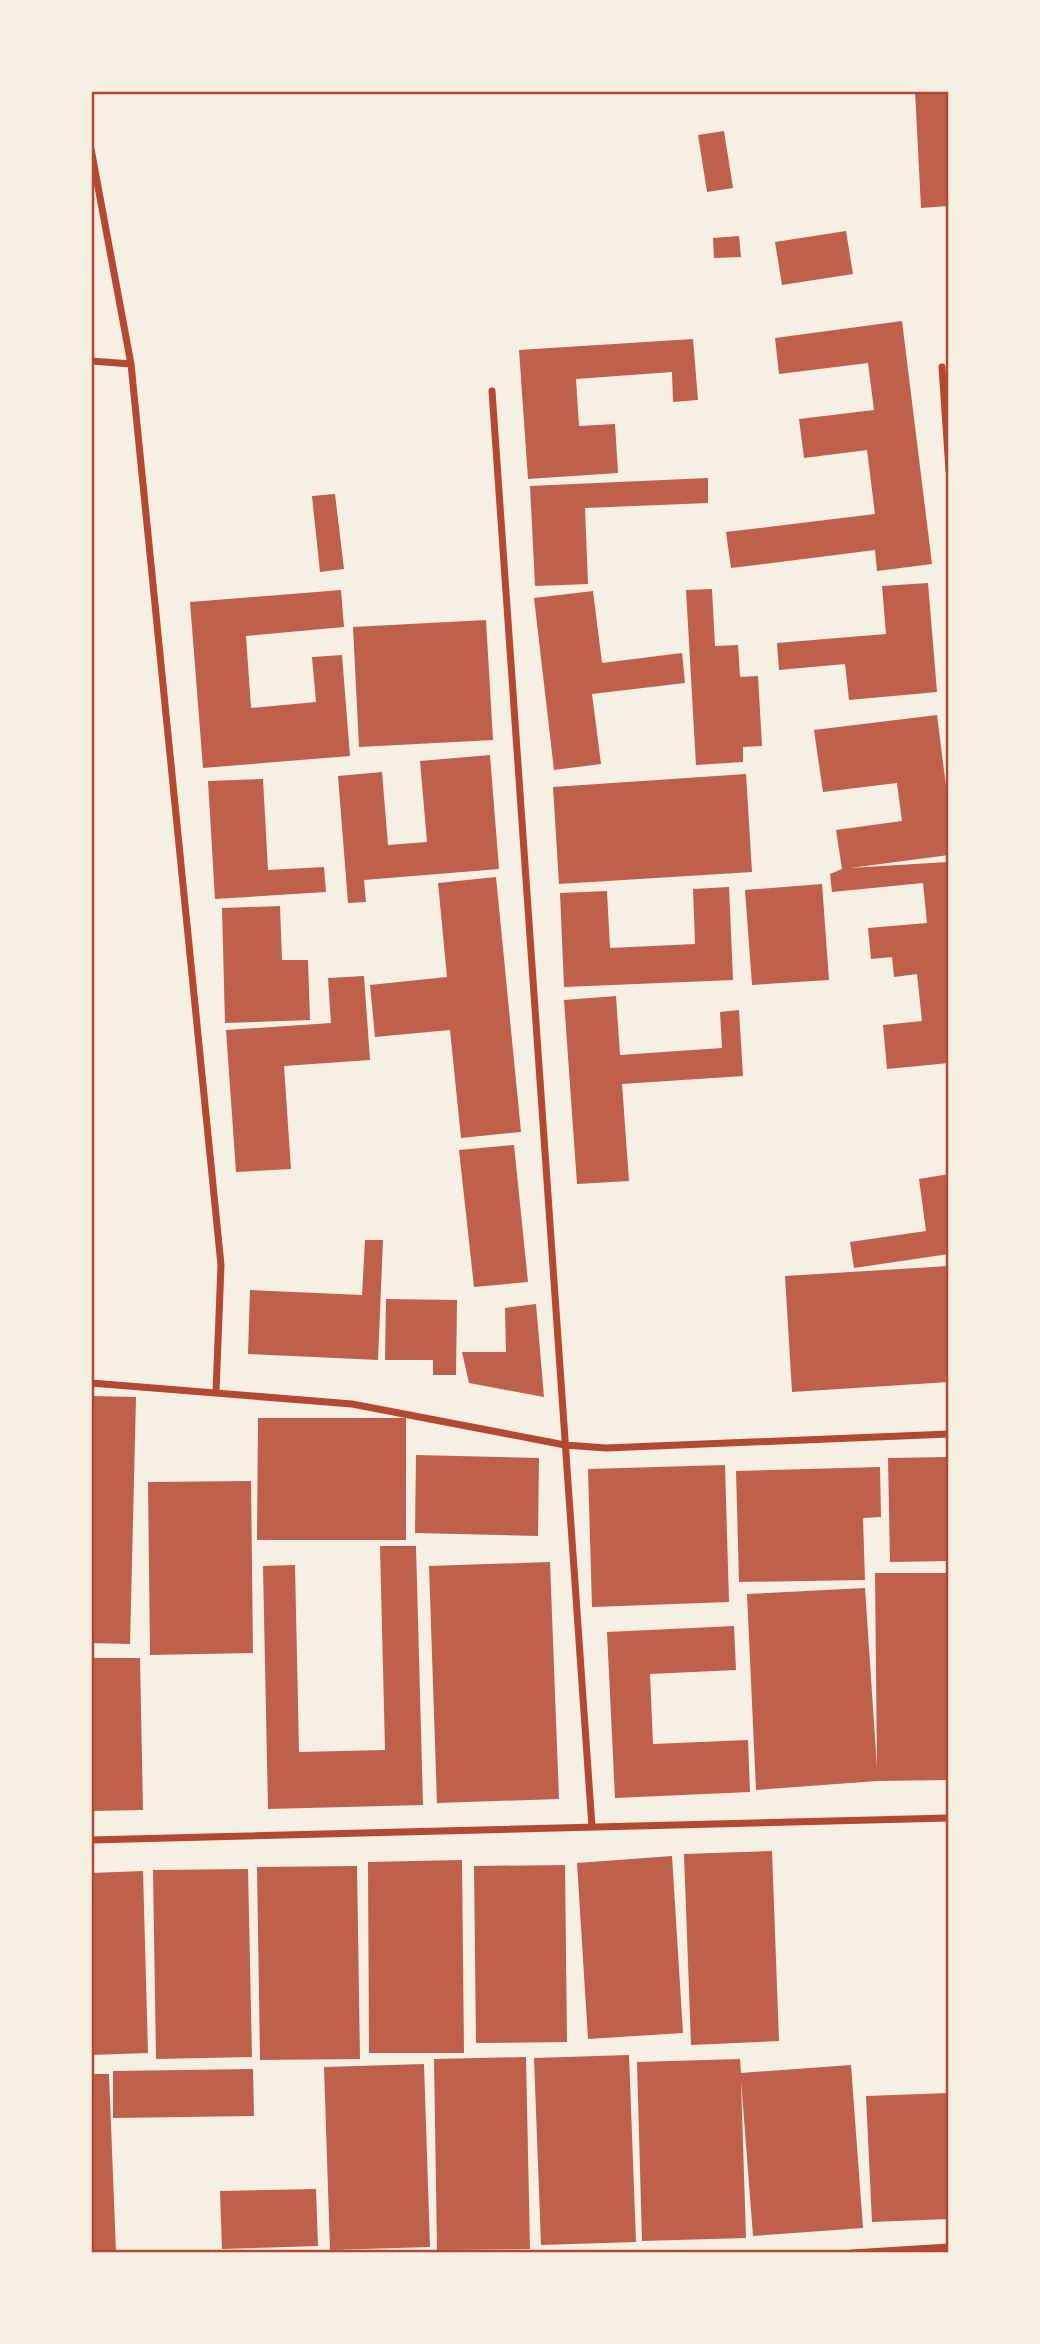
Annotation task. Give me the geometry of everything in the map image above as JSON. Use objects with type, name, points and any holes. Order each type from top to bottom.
[{"type":"street","points":[[91,149],[131,364],[221,1265],[216,1392]]},
{"type":"street","points":[[91,360],[131,364]]},
{"type":"street","points":[[942,367],[949,470]]},
{"type":"street","points":[[492,391],[593,1827]]},
{"type":"street","points":[[91,1383],[352,1404],[565,1445],[606,1448],[949,1434]]},
{"type":"street","points":[[91,1840],[949,1818]]},
{"type":"street","points":[[852,2253],[949,2247]]},
{"type":"building","points":[[915,91],[949,91],[949,206],[921,208]]},
{"type":"building","points":[[724,131],[733,188],[707,192],[698,135]]},
{"type":"building","points":[[846,231],[853,274],[782,285],[775,242]]},
{"type":"building","points":[[739,236],[741,257],[714,258],[713,238]]},
{"type":"building","points":[[902,321],[932,564],[877,571],[875,550],[731,568],[726,532],[875,514],[867,450],[804,458],[799,419],[874,410],[868,363],[779,374],[775,338]]},
{"type":"building","points":[[693,339],[698,400],[673,402],[672,372],[576,379],[579,426],[615,424],[618,473],[528,479],[519,350]]},
{"type":"building","points":[[708,478],[708,503],[585,508],[588,584],[535,586],[530,486]]},
{"type":"building","points":[[335,494],[344,569],[320,572],[312,496]]},
{"type":"building","points":[[928,583],[937,692],[849,700],[845,664],[779,670],[777,643],[886,634],[882,586]]},
{"type":"building","points":[[712,589],[715,646],[738,645],[740,677],[758,676],[762,746],[743,747],[743,762],[696,765],[686,590]]},
{"type":"building","points":[[341,590],[344,627],[246,636],[251,708],[316,702],[312,657],[342,655],[350,756],[203,768],[190,602]]},
{"type":"building","points":[[593,591],[602,663],[682,653],[685,683],[592,694],[601,764],[554,770],[534,598]]},
{"type":"building","points":[[486,620],[493,740],[359,747],[353,627]]},
{"type":"building","points":[[937,715],[949,810],[949,855],[850,868],[947,862],[949,1063],[887,1069],[883,1025],[922,1021],[917,974],[894,977],[892,957],[871,959],[868,928],[927,923],[923,883],[832,892],[830,874],[842,869],[836,830],[902,821],[897,783],[823,792],[814,730]]},
{"type":"building","points":[[490,755],[499,869],[364,880],[366,902],[348,903],[338,776],[382,772],[388,845],[427,842],[420,761]]},
{"type":"building","points":[[746,774],[752,872],[559,884],[553,787]]},
{"type":"building","points":[[263,779],[268,870],[324,867],[326,892],[215,899],[208,781]]},
{"type":"building","points":[[496,877],[521,1132],[461,1138],[450,1030],[375,1037],[370,985],[447,977],[438,883]]},
{"type":"building","points":[[822,884],[829,980],[752,985],[745,890]]},
{"type":"building","points":[[729,887],[733,980],[564,987],[560,893],[607,891],[610,948],[695,944],[693,889]]},
{"type":"building","points":[[280,906],[282,960],[308,960],[310,1020],[225,1023],[222,908]]},
{"type":"building","points":[[364,976],[370,1060],[284,1066],[291,1169],[236,1172],[226,1030],[331,1023],[328,978]]},
{"type":"building","points":[[616,996],[620,1055],[722,1048],[720,1012],[739,1010],[743,1076],[622,1084],[629,1181],[577,1184],[564,1000]]},
{"type":"building","points":[[514,1145],[528,1282],[474,1287],[459,1150]]},
{"type":"building","points":[[949,1174],[949,1254],[854,1268],[850,1242],[926,1231],[919,1179]]},
{"type":"building","points":[[365,1240],[383,1240],[378,1360],[248,1354],[250,1290],[362,1295]]},
{"type":"building","points":[[949,1266],[949,1382],[792,1392],[785,1276]]},
{"type":"building","points":[[386,1299],[457,1300],[456,1375],[433,1375],[433,1360],[385,1360]]},
{"type":"building","points":[[536,1304],[544,1397],[469,1383],[462,1352],[506,1352],[505,1308]]},
{"type":"building","points":[[91,1396],[136,1397],[130,1644],[91,1643]]},
{"type":"building","points":[[258,1418],[406,1418],[406,1540],[257,1540]]},
{"type":"building","points":[[416,1455],[539,1458],[538,1536],[415,1533]]},
{"type":"building","points":[[949,1457],[949,1561],[890,1562],[888,1458]]},
{"type":"building","points":[[725,1465],[729,1602],[592,1607],[588,1469]]},
{"type":"building","points":[[880,1467],[881,1517],[863,1518],[865,1580],[739,1582],[736,1471]]},
{"type":"building","points":[[251,1481],[253,1653],[150,1655],[148,1482]]},
{"type":"building","points":[[380,1546],[416,1546],[423,1805],[268,1809],[263,1566],[295,1565],[299,1752],[385,1750]]},
{"type":"building","points":[[550,1562],[559,1799],[437,1803],[429,1566]]},
{"type":"building","points":[[875,1573],[949,1573],[949,1780],[877,1781],[756,1790],[747,1594],[865,1588],[877,1768]]},
{"type":"building","points":[[734,1626],[736,1670],[650,1674],[653,1744],[748,1740],[750,1792],[615,1798],[607,1632]]},
{"type":"building","points":[[91,1658],[140,1658],[143,1810],[91,1811]]},
{"type":"building","points":[[772,1851],[779,2041],[691,2045],[684,1854]]},
{"type":"building","points":[[672,1856],[683,2033],[588,2039],[577,1863]]},
{"type":"building","points":[[462,1860],[464,2053],[369,2053],[368,1862]]},
{"type":"building","points":[[565,1865],[567,2042],[476,2043],[474,1866]]},
{"type":"building","points":[[357,1866],[360,2059],[260,2060],[257,1867]]},
{"type":"building","points":[[248,1869],[252,2057],[156,2059],[153,1870]]},
{"type":"building","points":[[143,1871],[148,2053],[91,2055],[91,1873]]},
{"type":"building","points":[[629,2055],[636,2242],[541,2245],[534,2058]]},
{"type":"building","points":[[526,2057],[530,2249],[437,2250],[434,2059]]},
{"type":"building","points":[[740,2059],[741,2073],[851,2065],[863,2228],[753,2236],[741,2080],[746,2238],[642,2241],[637,2062]]},
{"type":"building","points":[[424,2064],[430,2247],[330,2250],[324,2067]]},
{"type":"building","points":[[253,2069],[254,2116],[113,2118],[113,2071]]},
{"type":"building","points":[[91,2074],[109,2074],[116,2252],[91,2252]]},
{"type":"building","points":[[949,2093],[949,2219],[872,2222],[866,2096]]},
{"type":"building","points":[[316,2189],[318,2246],[222,2249],[220,2191]]}]
